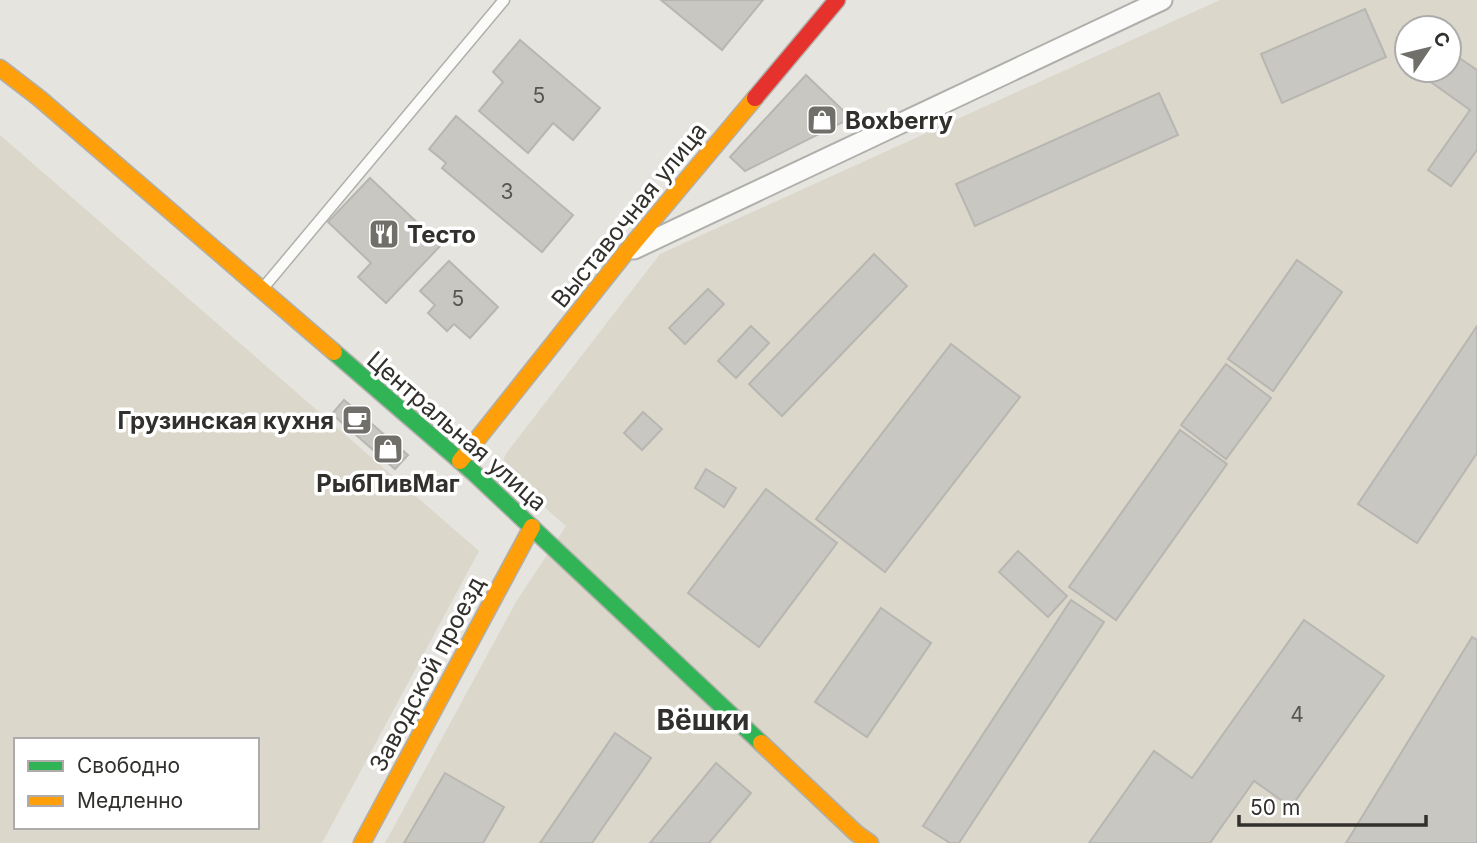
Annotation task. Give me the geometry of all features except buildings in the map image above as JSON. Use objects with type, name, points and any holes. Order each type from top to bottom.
[{"type":"street","name":"Выставочная улица","points":[[460,461],[626,252],[837,0]]},
{"type":"street","points":[[626,252],[1162,0]]},
{"type":"street","name":"Центральная улица","points":[[0,68],[39,98],[460,461],[856,833],[870,843]]},
{"type":"street","name":"Заводской проезд","points":[[362,843],[532,527]]},
{"type":"lane","points":[[261,290],[504,0]]},
{"type":"shaded area","points":[[1220,0],[1477,0],[1477,843],[385,843],[516,602],[566,526],[501,469],[505,455],[660,254]]},
{"type":"shaded area","points":[[0,135],[479,551],[322,843],[0,843]]},
{"type":"traffic: fast","points":[[334,352],[473,472],[761,743]]},
{"type":"traffic: slow","points":[[0,68],[39,98],[334,352]]},
{"type":"traffic: slow","points":[[460,461],[626,252],[755,98]]},
{"type":"traffic: slow","points":[[362,843],[532,527]]},
{"type":"traffic: slow","points":[[761,743],[870,843]]},
{"type":"traffic: jam","points":[[755,98],[837,0]]},
{"type":"place","name":"Boxberry","points":[[822,120]]},
{"type":"place","name":"Тесто","points":[[384,234]]},
{"type":"place","name":"Грузинская кухня","points":[[357,420]]},
{"type":"place","name":"РыбПивМаг","points":[[388,449]]},
{"type":"district","name":"Вёшки","points":[[703,720]]}]
